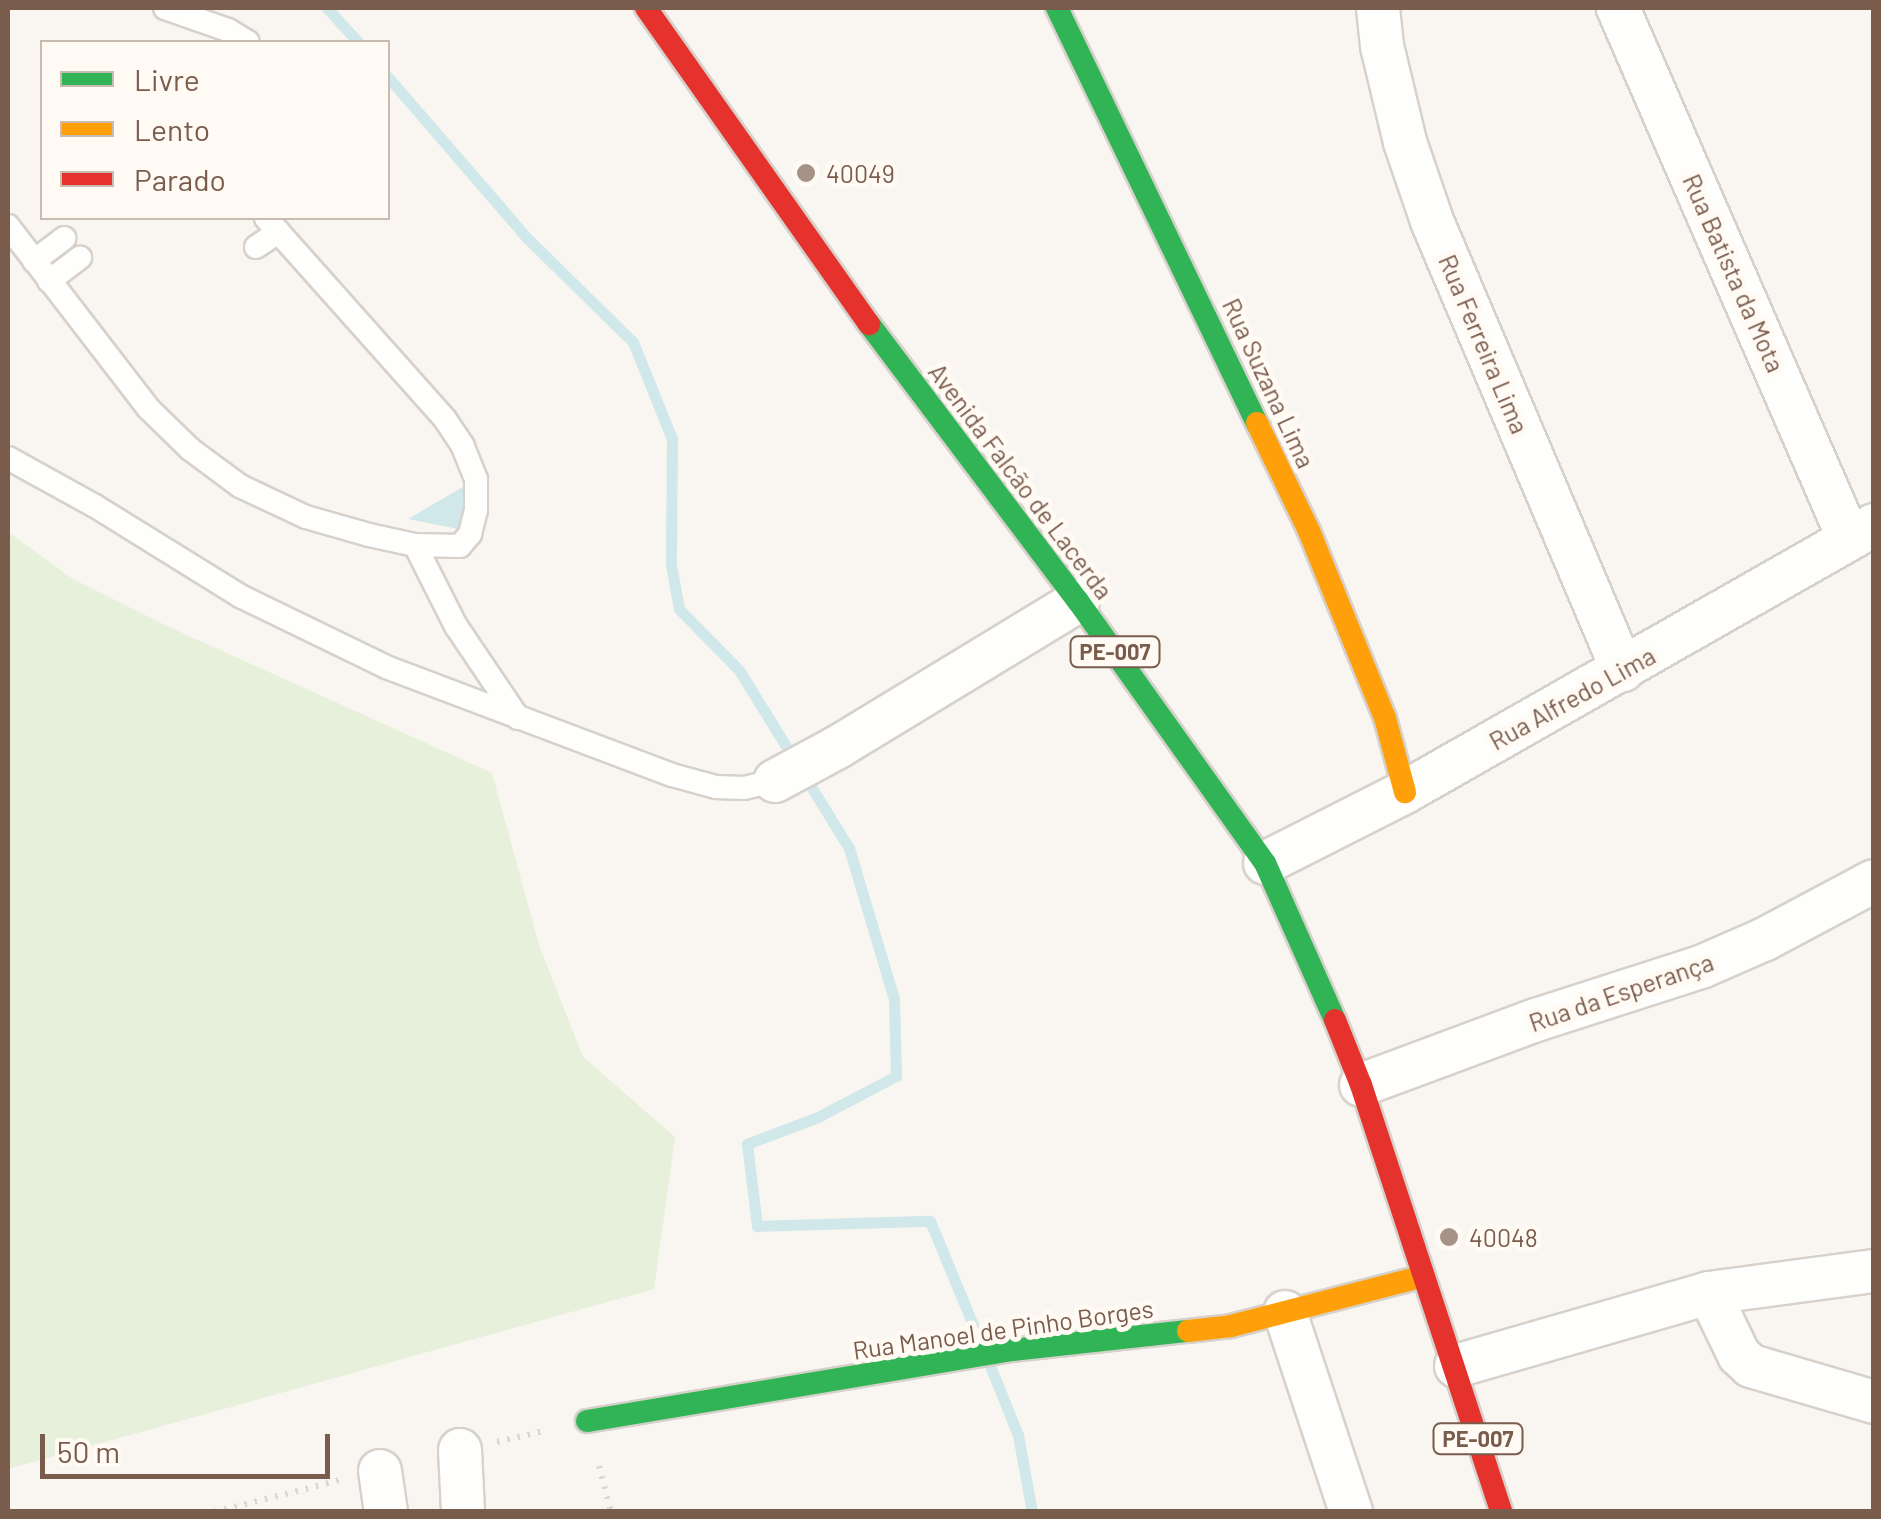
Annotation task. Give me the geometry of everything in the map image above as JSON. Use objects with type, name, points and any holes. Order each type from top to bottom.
[{"type":"main road","name":"Avenida Falcão de Lacerda","points":[[646,8],[885,347],[1078,601],[1265,863],[1318,976],[1361,1084],[1501,1512]]},
{"type":"main road","name":"Rua Suzana Lima","points":[[1057,8],[1309,531],[1372,683],[1405,792]]},
{"type":"main road","name":"Rua Manoel de Pinho Borges","points":[[587,1420],[1012,1350],[1231,1326],[1424,1276]]},
{"type":"street","name":"Rua Ferreira Lima","points":[[1378,8],[1382,46],[1405,142],[1432,221],[1623,670]]},
{"type":"street","name":"Rua Batista da Mota","points":[[1618,8],[1861,532]]},
{"type":"street","name":"Rua Alfredo Lima","points":[[1265,863],[1405,792],[1861,532]]},
{"type":"street","points":[[775,781],[1078,601]]},
{"type":"street","name":"Rua da Esperança","points":[[1361,1084],[1536,1020],[1701,967],[1874,881]]},
{"type":"street","points":[[1456,1366],[1709,1293],[1874,1271]]},
{"type":"street","points":[[1709,1293],[1739,1355],[1751,1366],[1874,1402]]},
{"type":"street","points":[[1284,1312],[1351,1512]]},
{"type":"street","points":[[460,1450],[463,1512]]},
{"type":"lane","points":[[165,8],[228,30],[245,40]]},
{"type":"lane","points":[[8,226],[148,408],[190,448],[240,486],[306,517],[415,546],[460,546],[470,534],[476,480],[463,446],[445,419],[272,225],[256,247]]},
{"type":"lane","points":[[34,261],[64,238]]},
{"type":"lane","points":[[49,280],[80,258]]},
{"type":"lane","points":[[8,458],[95,506],[242,597],[386,667],[716,787],[744,788],[775,781]]},
{"type":"lane","points":[[415,546],[456,626],[518,718]]},
{"type":"green space","points":[[8,532],[73,579],[167,626],[492,773],[539,945],[583,1057],[675,1137],[654,1289],[8,1469]]},
{"type":"water","points":[[468,484],[463,530],[408,519]]},
{"type":"waterway","points":[[327,8],[356,40]]},
{"type":"waterway","points":[[390,79],[526,237],[633,342],[672,439],[671,565],[679,609],[739,670],[849,848],[894,999],[896,1076],[818,1117],[747,1144],[757,1226],[930,1221],[980,1342]]},
{"type":"waterway","points":[[991,1368],[1018,1435],[1032,1512]]},
{"type":"traffic: fast","points":[[1057,8],[1257,423]]},
{"type":"traffic: fast","points":[[869,324],[1078,601],[1265,863],[1335,1020]]},
{"type":"traffic: fast","points":[[587,1421],[1012,1350],[1188,1331]]},
{"type":"traffic: slow","points":[[1257,423],[1309,531],[1385,718],[1405,792]]},
{"type":"traffic: slow","points":[[1188,1331],[1231,1326],[1424,1276]]},
{"type":"traffic: jam","points":[[646,8],[869,324]]},
{"type":"traffic: jam","points":[[1335,1020],[1361,1085],[1501,1512]]},
{"type":"place","name":"40049","points":[[806,173]]},
{"type":"place","name":"40048","points":[[1449,1237]]}]
